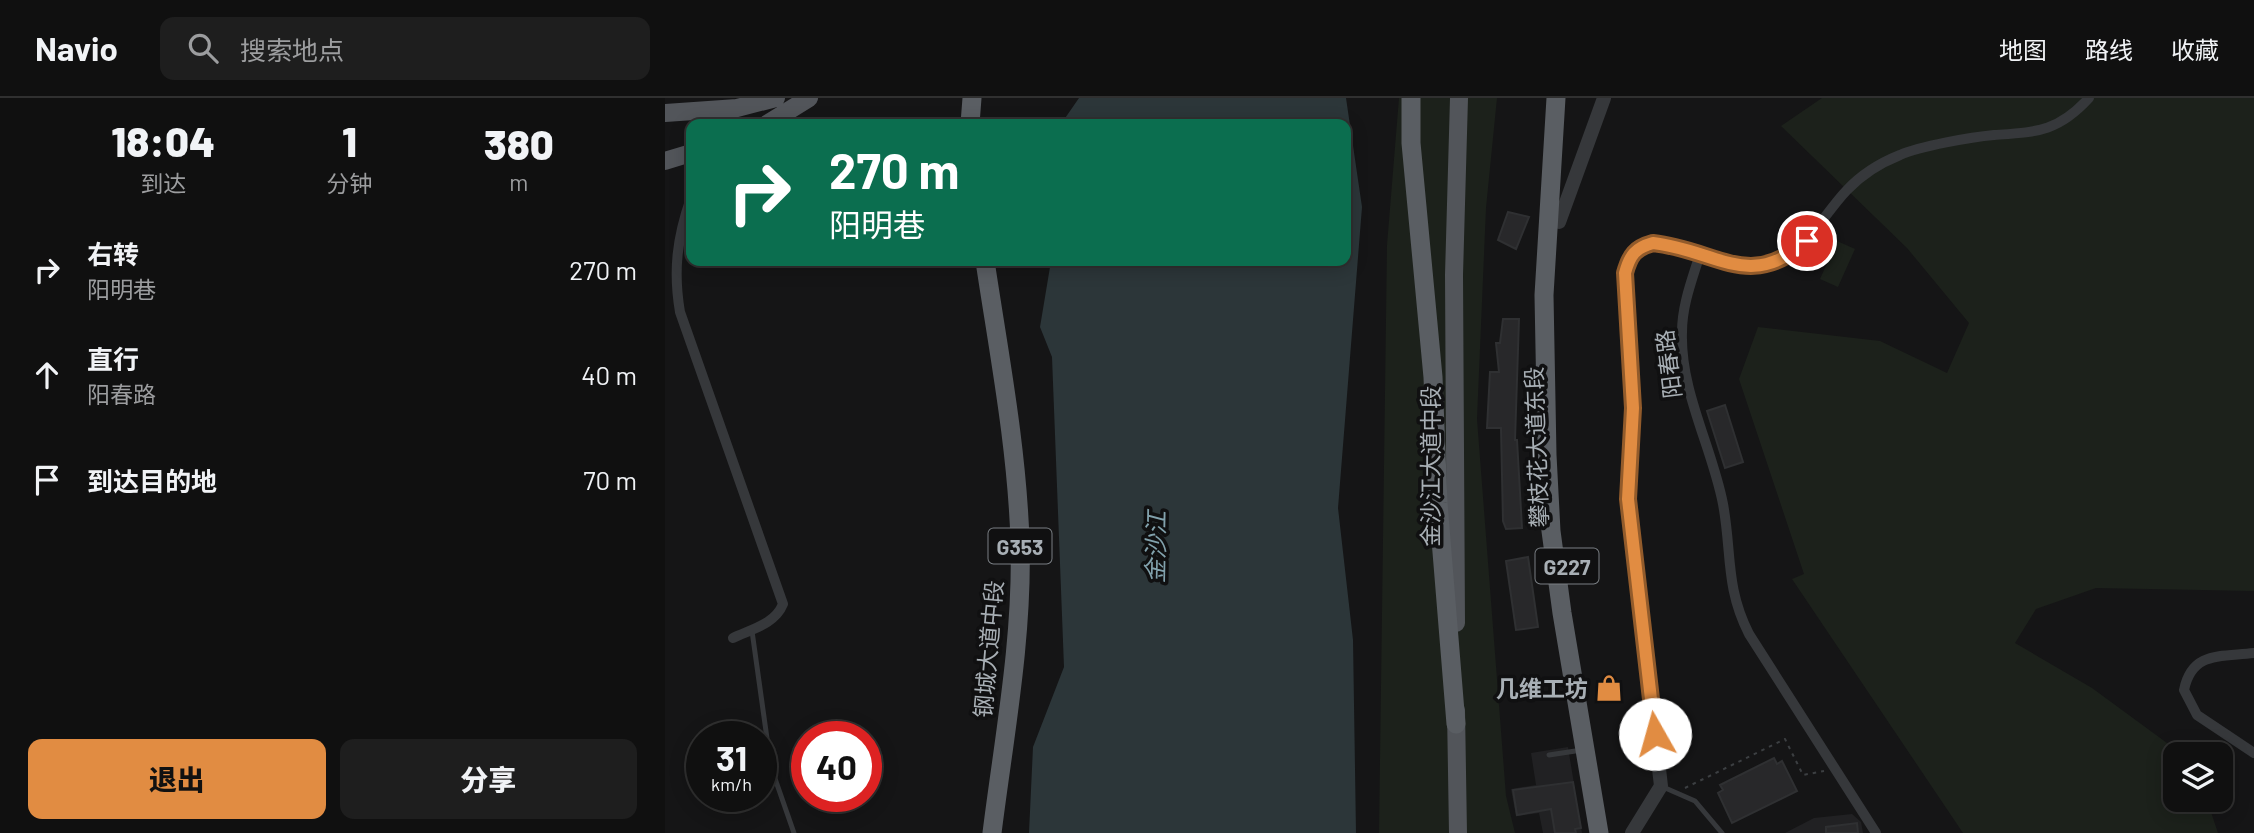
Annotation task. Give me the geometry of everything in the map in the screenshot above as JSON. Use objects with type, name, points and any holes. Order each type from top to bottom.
[{"type":"highway","points":[[970,119],[972,98]]},
{"type":"highway","points":[[1411,98],[1411,143],[1453,643],[1456,723]]},
{"type":"highway","name":"G227","points":[[1556,98],[1559,129]]},
{"type":"highway","name":"攀枝花大道东段","points":[[1565,98],[1559,129],[1544,295],[1547,455],[1551,531],[1562,613],[1599,833]]},
{"type":"highway","name":"攀枝花大道东段","points":[[1559,129],[1556,296],[1559,429],[1568,589],[1610,833]]},
{"type":"highway","name":"钢城大道中段","points":[[986,266],[1013,445],[1020,542],[1016,641],[992,833]]},
{"type":"main road","points":[[665,113],[737,108],[775,98]]},
{"type":"main road","points":[[775,119],[810,98]]},
{"type":"main road","name":"金沙江大道中段","points":[[1453,643],[1454,275],[1459,98]]},
{"type":"main road","points":[[665,160],[686,154]]},
{"type":"main road","points":[[1456,723],[1458,833]]},
{"type":"street","points":[[1559,222],[1604,98]]},
{"type":"street","points":[[1632,833],[1661,786],[1628,499],[1633,408],[1625,273],[1629,258],[1638,247],[1653,243],[1745,268],[1768,266],[1789,257],[1807,241],[1847,190],[1872,168],[1903,153],[1993,135],[2027,135],[2046,130],[2066,120],[2089,98]]},
{"type":"street","points":[[686,214],[677,243],[675,265],[680,312],[782,594],[779,614],[733,638]]},
{"type":"street","name":"阳春路","points":[[1700,254],[1685,301],[1682,333],[1684,360],[1697,416],[1719,485],[1730,584],[1737,610],[1876,833]]},
{"type":"street","points":[[2254,653],[2202,660],[2192,667],[2184,690],[2197,715],[2254,753]]},
{"type":"lane","points":[[752,629],[771,767],[794,833]]},
{"type":"lane","points":[[1549,755],[1585,749]]},
{"type":"lane","points":[[1661,786],[1695,801],[1723,833]]},
{"type":"path","points":[[1677,791],[1785,739],[1803,775],[1835,769]]},
{"type":"shaded area","points":[[1399,98],[1497,98],[1486,208],[1477,419],[1506,796],[1515,833],[1379,833],[1387,245]]},
{"type":"shaded area","points":[[1822,98],[2254,98],[2254,591],[2096,588],[2036,609],[2015,643],[2092,688],[2166,742],[2163,742],[2163,812],[2211,812],[2218,833],[1963,833],[1792,579],[1804,574],[1739,379],[1758,327],[1880,341],[1947,373],[1969,323],[1907,248],[1781,126]]},
{"type":"shaded area","points":[[1837,241],[1855,249],[1838,287],[1820,279]]},
{"type":"shaded area","points":[[1568,747],[1582,833],[1543,833],[1539,813],[1516,816],[1511,789],[1536,785],[1531,753]]},
{"type":"shaded area","points":[[1852,814],[1861,822],[1863,833],[1785,833],[1814,818]]},
{"type":"water","points":[[1079,98],[1346,98],[1349,119],[1064,119]]},
{"type":"water","name":"金沙江","points":[[1351,132],[1362,207],[1338,508],[1353,640],[1356,833],[1029,833],[1033,747],[1064,667],[1052,357],[1040,327],[1050,266],[1351,266]]},
{"type":"building","points":[[1508,212],[1529,217],[1516,249],[1498,240]]},
{"type":"building","points":[[1503,319],[1519,319],[1515,440],[1522,528],[1506,529],[1503,521],[1501,428],[1487,428],[1490,372],[1499,372],[1496,343],[1500,343]]},
{"type":"building","points":[[1725,405],[1743,462],[1725,468],[1707,411]]},
{"type":"building","points":[[1528,557],[1538,627],[1516,630],[1506,561]]},
{"type":"building","points":[[1774,758],[1777,764],[1782,761],[1797,791],[1732,823],[1718,793],[1723,790],[1720,785]]},
{"type":"building","points":[[1573,782],[1581,828],[1575,829],[1576,833],[1555,833],[1551,809],[1517,815],[1513,790]]},
{"type":"building","points":[[1857,823],[1858,833],[1826,833],[1826,827]]},
{"type":"place","name":"几维工坊","points":[[1609,688]]},
{"type":"route","points":[[1655,734],[1628,499],[1633,408],[1625,273],[1629,258],[1638,247],[1653,243],[1669,245],[1745,268],[1768,266],[1789,257],[1807,241]]}]
